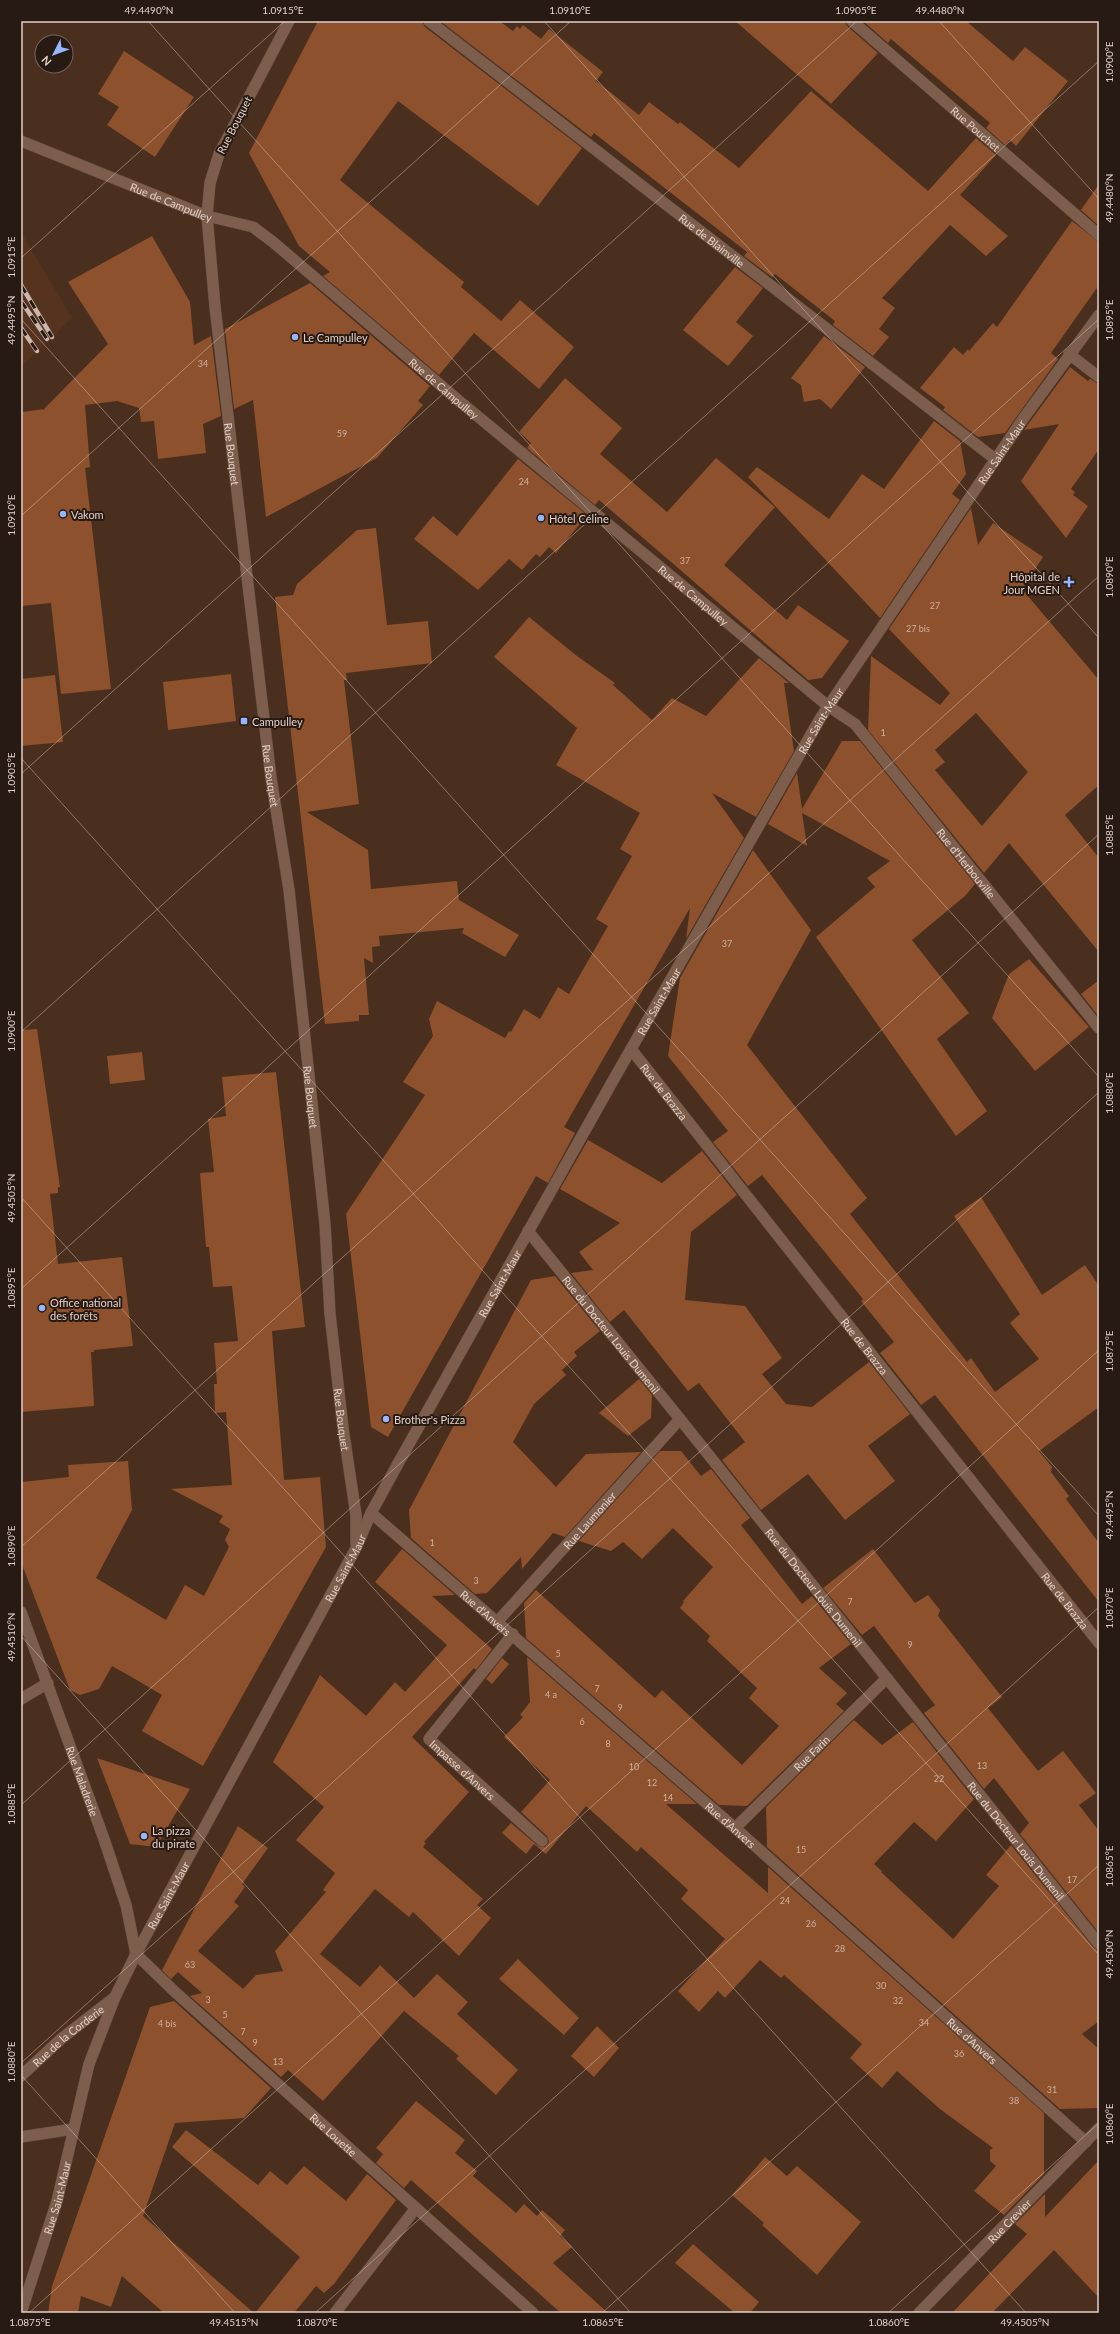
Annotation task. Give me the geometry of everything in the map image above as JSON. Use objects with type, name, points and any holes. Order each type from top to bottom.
[{"type":"street","name":"Rue Bouquet","points":[[289,21],[219,154],[210,182],[207,216],[216,315],[271,778],[290,898],[325,1224],[330,1314],[343,1428],[356,1515],[356,1548]]},
{"type":"street","name":"Rue de Blainville","points":[[429,21],[995,459]]},
{"type":"street","name":"Rue Pouchet","points":[[852,21],[1099,235]]},
{"type":"street","name":"Rue de Campulley","points":[[21,141],[207,216],[253,227],[273,242],[458,400],[828,706]]},
{"type":"street","name":"Rue Saint-Maur","points":[[21,2313],[57,2202],[89,2064],[115,1997],[136,1954],[356,1548],[371,1513],[631,1049],[828,706],[995,459],[1069,354],[1099,315]]},
{"type":"street","points":[[1069,354],[1099,376]]},
{"type":"street","name":"Rue d'Herbouville","points":[[828,706],[855,724],[1099,1028]]},
{"type":"street","name":"Rue de Brazza","points":[[631,1049],[1099,1643]]},
{"type":"street","name":"Rue du Docteur Louis Dumenil","points":[[528,1231],[1099,1944]]},
{"type":"street","name":"Rue Laumonier","points":[[498,1621],[680,1419]]},
{"type":"street","name":"Rue d'Anvers","points":[[371,1513],[498,1621],[735,1828],[1086,2142]]},
{"type":"street","name":"Rue Maladrerie","points":[[21,1612],[48,1683],[126,1906],[136,1954]]},
{"type":"street","name":"Impasse d'Anvers","points":[[513,1634],[429,1739],[542,1841]]},
{"type":"street","name":"Rue Farin","points":[[735,1828],[887,1678]]},
{"type":"street","points":[[21,1699],[48,1683]]},
{"type":"street","name":"Rue Louette","points":[[136,1954],[174,1990],[533,2313]]},
{"type":"street","name":"Rue de la Corderie","points":[[21,2076],[62,2038],[115,1997]]},
{"type":"street","name":"Rue Crevier","points":[[919,2313],[1099,2128]]},
{"type":"street","points":[[21,2137],[73,2129]]},
{"type":"street","points":[[335,2313],[416,2208]]},
{"type":"shaded area","points":[[21,232],[72,318],[21,367]]},
{"type":"building","points":[[318,21],[422,21],[425,27],[582,148],[538,206],[398,101],[340,180],[464,282],[461,287],[501,321],[520,300],[574,347],[539,389],[474,333],[439,375],[323,276],[330,272],[299,246],[249,153]]},
{"type":"building","points":[[440,21],[499,21],[513,31],[517,26],[520,29],[523,25],[541,39],[549,29],[603,72],[596,81],[639,115],[649,102],[678,124],[680,122],[739,168],[811,91],[928,191],[976,138],[996,155],[960,195],[1008,236],[986,256],[950,225],[882,298],[895,308],[879,329],[889,337],[873,356],[833,325],[835,321],[775,274],[772,277],[744,256],[747,252],[594,133],[591,137]]},
{"type":"building","points":[[735,21],[845,21],[847,26],[878,53],[831,104]]},
{"type":"building","points":[[863,21],[966,21],[1013,61],[1025,47],[1068,81],[1016,146],[1010,140],[1005,145],[986,128],[990,123],[891,39],[888,43]]},
{"type":"building","points":[[124,51],[194,97],[155,157],[107,125],[119,107],[98,94]]},
{"type":"building","points":[[1099,184],[1099,226],[1081,210]]},
{"type":"building","points":[[1072,221],[1099,242],[1099,285],[1051,353],[1058,359],[1005,433],[978,437],[943,410],[945,407],[920,388],[954,347],[963,355],[968,349],[969,351],[993,323],[997,327]]},
{"type":"building","points":[[152,236],[190,302],[194,345],[211,336],[221,416],[203,424],[206,453],[158,459],[154,421],[141,422],[139,408],[117,401],[85,405],[90,467],[85,468],[111,689],[61,694],[51,603],[21,606],[21,412],[44,409],[108,344],[68,282]]},
{"type":"building","points":[[735,267],[763,288],[736,322],[753,336],[728,366],[683,330]]},
{"type":"building","points":[[310,283],[430,386],[418,401],[423,405],[377,458],[266,517],[253,400],[234,409],[225,329]]},
{"type":"building","points":[[824,336],[865,367],[831,409],[820,399],[804,402],[801,385],[791,378]]},
{"type":"building","points":[[1070,367],[1088,381],[1090,379],[1099,384],[1099,449],[1071,489],[1075,492],[1073,495],[1088,506],[1066,538],[1021,481],[1059,424],[1024,430]]},
{"type":"building","points":[[565,378],[622,428],[600,454],[667,512],[716,458],[775,507],[724,565],[787,620],[798,605],[849,641],[822,678],[808,680],[599,500],[595,505],[527,448],[531,443],[519,432]]},
{"type":"building","points":[[934,421],[960,441],[966,474],[952,494],[960,500],[880,618],[748,477],[757,467],[829,519],[862,474],[884,489]]},
{"type":"building","points":[[518,459],[587,515],[556,553],[549,547],[540,557],[536,554],[522,570],[509,559],[478,590],[414,539],[433,516],[457,536]]},
{"type":"building","points":[[971,508],[978,545],[993,523],[1043,557],[1022,589],[1099,680],[1099,785],[1065,815],[1099,858],[1099,952],[1009,843],[984,873],[868,730],[871,656],[940,705],[950,693],[889,629]],"holes":[[[976,713],[1028,772],[982,826],[935,770],[945,762],[935,750]]]},
{"type":"building","points":[[376,528],[387,625],[428,621],[432,663],[346,673],[347,680],[344,680],[359,804],[307,812],[368,850],[371,889],[457,881],[459,900],[519,935],[505,957],[462,933],[464,928],[379,936],[380,946],[372,947],[373,963],[364,958],[369,1015],[359,1015],[359,1021],[325,1024],[275,597],[293,595],[297,584],[357,530]]},
{"type":"building","points":[[529,617],[577,656],[615,683],[613,685],[652,720],[672,698],[706,716],[759,658],[789,683],[784,683],[794,751],[756,817],[712,793],[744,838],[686,939],[690,908],[564,1127],[575,1133],[548,1183],[536,1176],[388,1437],[371,1427],[346,1214],[425,1095],[403,1082],[433,1036],[429,1019],[437,1001],[505,1038],[509,1031],[511,1032],[524,1009],[540,1019],[558,987],[569,994],[608,926],[596,919],[632,856],[620,849],[640,813],[556,765],[577,728],[494,657]]},
{"type":"building","points":[[231,674],[236,721],[168,730],[163,682]]},
{"type":"building","points":[[55,675],[63,742],[21,746],[21,679]]},
{"type":"building","points":[[842,741],[860,741],[975,884],[965,896],[912,940],[969,1013],[937,1039],[987,1111],[956,1136],[816,937],[875,887],[867,878],[890,861],[802,813],[807,846],[768,824],[797,773],[802,809]]},
{"type":"building","points":[[753,850],[811,930],[747,1045],[867,1198],[850,1214],[967,1362],[971,1358],[995,1392],[1039,1359],[1010,1323],[1020,1314],[954,1216],[981,1197],[1042,1295],[1085,1265],[1099,1286],[1099,1407],[1039,1451],[1052,1467],[1051,1472],[1069,1496],[1066,1499],[1099,1543],[1099,1602],[935,1395],[921,1405],[880,1353],[894,1342],[861,1301],[863,1299],[762,1175],[748,1186],[713,1142],[728,1131],[668,1056],[680,978]]},
{"type":"building","points":[[1029,959],[1089,1027],[1035,1071],[992,1018],[1009,974]]},
{"type":"building","points":[[1099,980],[1099,1017],[1081,994]]},
{"type":"building","points":[[37,1029],[60,1187],[58,1187],[58,1193],[50,1194],[58,1264],[122,1257],[133,1346],[94,1350],[94,1352],[91,1352],[94,1406],[21,1412],[21,1030]]},
{"type":"building","points":[[142,1052],[145,1080],[110,1084],[107,1056]]},
{"type":"building","points":[[276,1072],[305,1327],[272,1331],[284,1480],[320,1477],[326,1547],[203,1766],[142,1731],[162,1695],[135,1679],[112,1666],[99,1689],[80,1695],[70,1690],[21,1562],[21,1482],[69,1477],[68,1465],[128,1461],[132,1510],[96,1578],[166,1620],[185,1585],[204,1596],[229,1547],[225,1540],[230,1529],[219,1522],[223,1516],[171,1489],[232,1485],[226,1412],[215,1413],[214,1384],[217,1384],[214,1343],[238,1341],[232,1286],[213,1287],[209,1247],[206,1247],[200,1173],[214,1172],[208,1119],[226,1116],[222,1077]]},
{"type":"building","points":[[588,1140],[662,1183],[702,1151],[737,1195],[691,1232],[685,1300],[745,1306],[782,1358],[762,1374],[786,1404],[812,1407],[869,1362],[910,1414],[868,1446],[895,1481],[845,1520],[808,1474],[761,1510],[722,1460],[745,1442],[699,1383],[688,1391],[624,1310],[610,1322],[571,1273],[593,1270],[579,1252],[620,1223],[560,1189]]},
{"type":"building","points":[[555,1276],[600,1331],[574,1352],[577,1356],[562,1370],[566,1375],[534,1404],[513,1442],[556,1487],[586,1454],[641,1452],[565,1537],[553,1533],[522,1569],[521,1557],[487,1593],[475,1594],[411,1538],[409,1510],[531,1280]]},
{"type":"building","points":[[639,1379],[652,1395],[651,1418],[628,1436],[599,1413]]},
{"type":"building","points":[[660,1451],[681,1451],[701,1476],[711,1469],[750,1518],[741,1525],[802,1604],[812,1596],[851,1644],[819,1668],[847,1693],[836,1704],[844,1711],[747,1806],[719,1805],[526,1638],[524,1603],[536,1590],[655,1698],[662,1690],[742,1765],[779,1726],[749,1698],[757,1688],[707,1641],[710,1636],[680,1608],[684,1602],[683,1601],[713,1567],[673,1528],[642,1559],[623,1542],[611,1551],[579,1541]]},
{"type":"building","points":[[402,1549],[455,1595],[432,1596],[492,1649],[476,1670],[474,1668],[412,1737],[469,1792],[424,1842],[426,1843],[423,1847],[483,1899],[477,1905],[491,1918],[459,1956],[413,1912],[409,1917],[375,1889],[320,1954],[360,1987],[380,1965],[414,1998],[437,1974],[468,2002],[457,2014],[518,2070],[496,2095],[456,2059],[459,2056],[404,2011],[323,2101],[288,2070],[281,2077],[190,1996],[202,1993],[178,1972],[171,1979],[162,1970],[238,1826],[268,1848],[242,1884],[245,1887],[234,1902],[239,1906],[198,1951],[243,1989],[256,1975],[283,1971],[275,1951],[326,1892],[323,1890],[335,1873],[296,1840],[324,1807],[273,1762],[320,1675],[366,1716],[395,1682],[405,1692],[447,1645],[375,1582]]},
{"type":"building","points":[[873,1549],[915,1603],[928,1595],[940,1610],[938,1616],[1002,1697],[988,1708],[1038,1771],[1063,1751],[1096,1793],[1079,1805],[1099,1831],[1099,1933],[1020,1834],[1029,1823],[994,1778],[984,1789],[924,1713],[935,1705],[874,1626],[862,1635],[823,1588]]},
{"type":"building","points":[[527,1657],[697,1804],[666,1804],[768,1893],[768,1867],[1044,2113],[1044,2174],[1004,2215],[974,2191],[996,2166],[990,2161],[990,2150],[993,2148],[940,2109],[897,2071],[882,2088],[850,2058],[862,2044],[784,1975],[781,1978],[760,1960],[725,1998],[718,1991],[699,2012],[678,1991],[725,1939],[681,1899],[688,1890],[641,1847],[637,1852],[586,1806],[546,1854],[534,1844],[526,1854],[502,1833],[511,1823],[538,1846],[545,1847],[549,1842],[547,1836],[521,1812],[550,1780],[504,1737],[523,1717],[520,1715],[530,1702]]},
{"type":"building","points":[[502,1658],[509,1664],[492,1684],[486,1679]]},
{"type":"building","points":[[854,1720],[882,1745],[913,1722],[974,1799],[936,1841],[914,1822],[874,1864],[882,1871],[881,1872],[953,1939],[999,1886],[986,1875],[1011,1845],[1094,1948],[1099,1951],[1099,2021],[1082,2034],[1099,2049],[1099,2108],[1060,2109],[767,1847],[766,1807]]},
{"type":"building","points":[[97,1758],[190,1789],[156,1847],[130,1844]]},
{"type":"building","points":[[518,1959],[579,2018],[564,2035],[499,1979]]},
{"type":"building","points":[[174,2001],[271,2088],[244,2118],[175,2123],[143,2216],[254,2313],[164,2313],[122,2276],[111,2307],[81,2296],[78,2313],[48,2313],[52,2286],[150,2007]]},
{"type":"building","points":[[597,2026],[619,2048],[594,2077],[571,2056]]},
{"type":"building","points":[[416,2101],[465,2140],[455,2153],[477,2171],[473,2176],[516,2213],[524,2204],[537,2216],[542,2210],[565,2230],[560,2236],[572,2247],[553,2263],[608,2313],[561,2313],[411,2180],[404,2188],[376,2163],[383,2154],[376,2148]]},
{"type":"building","points":[[186,2130],[258,2185],[270,2171],[287,2185],[304,2166],[346,2201],[367,2174],[396,2200],[334,2284],[324,2293],[316,2286],[294,2313],[255,2313],[300,2257],[172,2147]]},
{"type":"building","points":[[765,2157],[787,2176],[797,2166],[861,2222],[817,2275],[762,2225],[764,2223],[732,2195]]},
{"type":"building","points":[[1099,2160],[1099,2298],[1054,2250],[992,2313],[952,2313],[1027,2234],[1015,2224],[1045,2194],[1045,2217]]},
{"type":"building","points":[[693,2244],[759,2302],[750,2313],[735,2313],[675,2263]]},
{"type":"railway","points":[[21,285],[52,337]]},
{"type":"railway","points":[[21,301],[47,339]]},
{"type":"railway","points":[[21,328],[37,351]]},
{"type":"place","name":"Le Campulley","points":[[295,337]]},
{"type":"place","name":"Vakom","points":[[63,514]]},
{"type":"place","name":"Hôtel Céline","points":[[541,518]]},
{"type":"place","name":"Hôpital de Jour MGEN","points":[[1069,582]]},
{"type":"place","name":"Campulley","points":[[244,721]]},
{"type":"place","name":"Office national des forêts","points":[[42,1308]]},
{"type":"place","name":"Brother's Pizza","points":[[386,1419]]},
{"type":"place","name":"La pizza du pirate","points":[[144,1836]]}]
